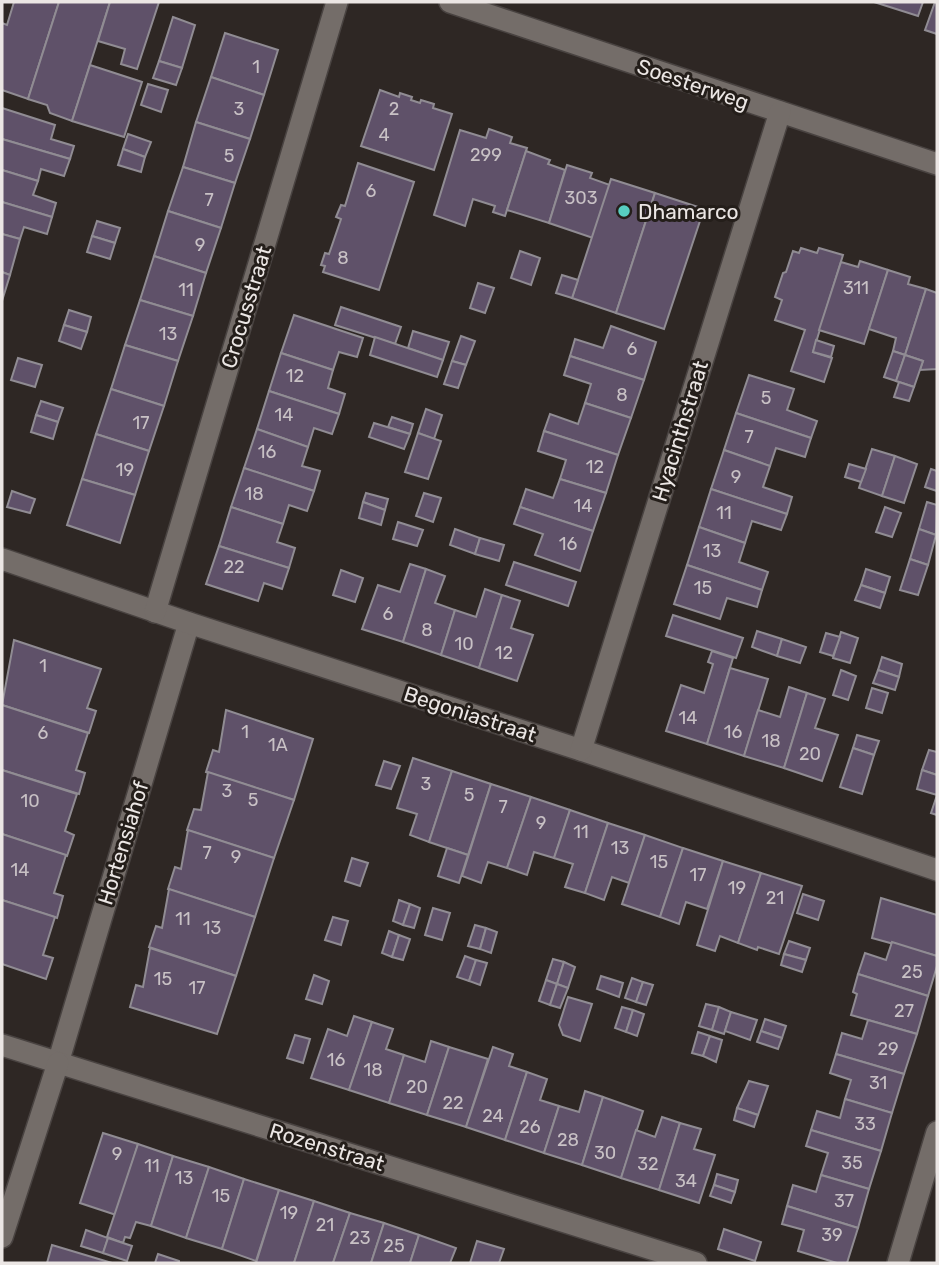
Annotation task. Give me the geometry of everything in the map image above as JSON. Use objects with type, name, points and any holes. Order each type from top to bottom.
[{"type":"street","name":"Crocusstraat","points":[[155,612],[337,2]]},
{"type":"street","name":"Soesterweg","points":[[450,2],[937,164]]},
{"type":"street","name":"Hyacinthstraat","points":[[581,750],[779,112]]},
{"type":"street","name":"Begoniastraat","points":[[2,559],[189,624],[581,750],[937,870]]},
{"type":"street","name":"Hortensiahof","points":[[2,1237],[58,1063],[189,624]]},
{"type":"street","name":"Rozenstraat","points":[[2,1045],[649,1256],[696,1263]]},
{"type":"street","points":[[898,1263],[937,1132]]},
{"type":"building","points":[[14,2],[59,2],[28,99],[2,90],[2,23],[7,25]]},
{"type":"building","points":[[59,2],[110,2],[72,121],[50,113],[47,105],[28,99]]},
{"type":"building","points":[[110,2],[159,2],[137,69],[121,64],[125,49],[98,41]]},
{"type":"building","points":[[874,2],[923,2],[918,16]]},
{"type":"building","points":[[937,2],[937,34],[925,30]]},
{"type":"building","points":[[173,17],[195,25],[182,68],[159,61]]},
{"type":"building","points":[[225,33],[278,50],[264,95],[211,77]]},
{"type":"building","points":[[159,61],[182,68],[176,85],[153,78]]},
{"type":"building","points":[[90,65],[142,82],[124,137],[72,121]]},
{"type":"building","points":[[211,77],[264,95],[250,139],[196,122]]},
{"type":"building","points":[[148,84],[168,90],[161,112],[141,105]]},
{"type":"building","points":[[380,90],[399,97],[400,93],[420,103],[421,100],[434,104],[433,108],[452,114],[434,170],[361,146]]},
{"type":"building","points":[[2,108],[55,125],[51,139],[74,146],[70,159],[2,139]]},
{"type":"building","points":[[196,122],[250,139],[235,183],[183,167]]},
{"type":"building","points":[[489,129],[512,137],[510,143],[527,148],[505,216],[493,212],[495,206],[473,199],[465,226],[434,215],[460,130],[486,138]]},
{"type":"building","points":[[128,134],[151,142],[145,157],[123,149]]},
{"type":"building","points":[[2,139],[70,159],[64,176],[41,169],[38,181],[2,170]]},
{"type":"building","points":[[123,149],[145,157],[141,172],[118,165]]},
{"type":"building","points":[[526,151],[550,160],[548,164],[565,170],[549,223],[507,210]]},
{"type":"building","points":[[358,163],[414,182],[379,290],[323,272],[325,266],[321,265],[325,253],[329,254],[341,219],[336,217],[341,205],[345,206]]},
{"type":"building","points":[[567,165],[592,173],[590,178],[610,185],[593,238],[549,223]]},
{"type":"building","points":[[183,167],[235,183],[221,228],[168,211]]},
{"type":"building","points":[[2,170],[38,181],[33,195],[56,203],[52,217],[2,202]]},
{"type":"building","points":[[611,179],[655,193],[616,313],[572,298]]},
{"type":"building","points":[[655,193],[704,209],[664,329],[616,313]]},
{"type":"building","points":[[2,202],[52,217],[47,234],[24,227],[20,239],[2,234]]},
{"type":"building","points":[[168,211],[221,228],[206,273],[154,256]]},
{"type":"building","points":[[97,221],[120,228],[115,243],[92,236]]},
{"type":"building","points":[[2,234],[20,239],[10,275],[2,272]]},
{"type":"building","points":[[92,236],[115,243],[110,259],[87,252]]},
{"type":"building","points":[[801,248],[817,253],[819,248],[843,255],[813,352],[832,358],[824,382],[791,371],[805,330],[775,320],[782,300],[775,297],[783,273],[786,272],[793,251],[799,253]]},
{"type":"building","points":[[520,251],[540,258],[531,285],[511,278]]},
{"type":"building","points":[[154,256],[206,273],[193,316],[140,300]]},
{"type":"building","points":[[860,261],[888,270],[864,344],[819,330],[841,262],[858,267]]},
{"type":"building","points":[[888,270],[910,277],[908,284],[926,289],[905,355],[893,351],[896,338],[869,329]]},
{"type":"building","points":[[2,272],[10,275],[2,301]]},
{"type":"building","points":[[562,275],[578,280],[572,298],[556,293]]},
{"type":"building","points":[[478,283],[494,288],[485,313],[470,308]]},
{"type":"building","points":[[926,289],[937,293],[937,369],[920,370],[923,361],[905,355]]},
{"type":"building","points":[[140,300],[193,316],[178,361],[125,345]]},
{"type":"building","points":[[341,307],[401,327],[395,344],[335,325]]},
{"type":"building","points":[[69,310],[91,317],[87,332],[64,325]]},
{"type":"building","points":[[294,315],[363,338],[357,357],[339,352],[333,370],[281,353]]},
{"type":"building","points":[[64,325],[87,332],[81,349],[59,341]]},
{"type":"building","points":[[611,326],[656,342],[644,380],[570,356],[575,339],[603,348]]},
{"type":"building","points":[[413,331],[449,342],[443,360],[408,348]]},
{"type":"building","points":[[461,336],[475,341],[466,365],[452,361]]},
{"type":"building","points":[[375,337],[443,360],[437,377],[370,355]]},
{"type":"building","points":[[816,340],[834,346],[831,357],[813,352]]},
{"type":"building","points":[[125,345],[178,361],[164,406],[111,389]]},
{"type":"building","points":[[893,351],[905,355],[896,381],[884,377]]},
{"type":"building","points":[[281,353],[333,370],[328,388],[345,394],[339,414],[269,391]]},
{"type":"building","points":[[905,355],[923,361],[914,387],[896,381]]},
{"type":"building","points":[[570,356],[644,380],[631,418],[585,403],[591,384],[564,375]]},
{"type":"building","points":[[18,358],[42,365],[35,387],[11,380]]},
{"type":"building","points":[[452,361],[466,365],[458,388],[444,384]]},
{"type":"building","points":[[749,375],[794,389],[787,410],[817,421],[811,438],[736,413]]},
{"type":"building","points":[[899,382],[914,387],[909,401],[894,397]]},
{"type":"building","points":[[111,389],[164,406],[149,451],[96,434]]},
{"type":"building","points":[[269,391],[339,414],[332,434],[314,428],[308,447],[257,429]]},
{"type":"building","points":[[41,401],[63,408],[58,422],[36,415]]},
{"type":"building","points":[[585,403],[631,418],[618,455],[544,431],[550,414],[578,424]]},
{"type":"building","points":[[426,409],[442,415],[434,439],[418,433]]},
{"type":"building","points":[[736,413],[811,438],[805,457],[776,448],[770,466],[724,450]]},
{"type":"building","points":[[36,415],[58,422],[53,439],[31,432]]},
{"type":"building","points":[[392,417],[413,424],[410,434],[388,427]]},
{"type":"building","points":[[374,423],[410,434],[404,449],[369,437]]},
{"type":"building","points":[[257,429],[308,447],[302,466],[320,471],[314,491],[244,468]]},
{"type":"building","points":[[544,431],[618,455],[606,493],[560,479],[566,460],[538,451]]},
{"type":"building","points":[[418,433],[441,441],[428,479],[405,472]]},
{"type":"building","points":[[96,434],[149,451],[135,495],[82,479]]},
{"type":"building","points":[[872,449],[895,456],[882,496],[859,488]]},
{"type":"building","points":[[724,450],[770,466],[763,487],[792,497],[787,514],[711,489]]},
{"type":"building","points":[[895,456],[917,464],[904,503],[882,496]]},
{"type":"building","points":[[849,464],[866,469],[861,482],[845,477]]},
{"type":"building","points":[[244,468],[314,491],[307,511],[289,505],[283,524],[231,507]]},
{"type":"building","points":[[931,469],[937,471],[937,491],[925,487]]},
{"type":"building","points":[[82,479],[135,495],[120,543],[67,525]]},
{"type":"building","points":[[560,479],[606,493],[593,531],[520,507],[526,489],[553,498]]},
{"type":"building","points":[[711,489],[787,514],[781,530],[752,521],[745,543],[699,527]]},
{"type":"building","points":[[12,491],[35,499],[30,513],[7,507]]},
{"type":"building","points":[[366,493],[388,499],[385,510],[363,502]]},
{"type":"building","points":[[424,493],[441,498],[433,522],[416,516]]},
{"type":"building","points":[[363,502],[385,510],[381,525],[359,518]]},
{"type":"building","points":[[927,502],[937,505],[936,535],[919,529]]},
{"type":"building","points":[[231,507],[283,524],[277,542],[295,548],[289,568],[219,546]]},
{"type":"building","points":[[520,507],[593,531],[580,571],[535,555],[543,534],[514,524]]},
{"type":"building","points":[[885,507],[901,513],[892,537],[876,532]]},
{"type":"building","points":[[398,522],[423,530],[417,546],[393,539]]},
{"type":"building","points":[[699,527],[745,543],[739,562],[768,572],[762,590],[687,565]]},
{"type":"building","points":[[455,529],[480,538],[475,554],[450,545]]},
{"type":"building","points":[[919,529],[936,535],[928,565],[910,559]]},
{"type":"building","points":[[480,538],[504,545],[499,561],[475,554]]},
{"type":"building","points":[[219,546],[289,568],[282,589],[264,583],[258,601],[206,584]]},
{"type":"building","points":[[910,559],[928,565],[918,595],[900,590]]},
{"type":"building","points":[[514,562],[576,582],[568,606],[506,585]]},
{"type":"building","points":[[410,564],[426,569],[403,642],[362,629],[378,585],[400,592]]},
{"type":"building","points":[[687,565],[762,590],[757,607],[727,598],[720,619],[674,604]]},
{"type":"building","points":[[426,569],[445,576],[435,603],[455,610],[441,655],[403,642]]},
{"type":"building","points":[[866,569],[890,577],[885,593],[861,585]]},
{"type":"building","points":[[341,570],[363,578],[355,602],[333,595]]},
{"type":"building","points":[[861,585],[885,593],[880,608],[855,600]]},
{"type":"building","points":[[485,589],[502,595],[479,668],[441,655],[455,610],[476,617]]},
{"type":"building","points":[[502,595],[520,601],[511,628],[533,635],[517,681],[479,668]]},
{"type":"building","points":[[673,615],[743,638],[736,658],[666,636]]},
{"type":"building","points":[[757,631],[782,639],[777,656],[752,647]]},
{"type":"building","points":[[841,632],[858,638],[850,663],[833,658]]},
{"type":"building","points":[[826,633],[840,637],[833,656],[820,652]]},
{"type":"building","points":[[782,639],[806,647],[800,663],[777,656]]},
{"type":"building","points":[[14,640],[101,669],[87,708],[96,711],[89,733],[2,705]]},
{"type":"building","points":[[712,651],[733,658],[707,744],[666,731],[681,685],[704,693],[713,664],[708,662]]},
{"type":"building","points":[[882,657],[902,664],[899,677],[878,670]]},
{"type":"building","points":[[730,668],[768,679],[744,756],[707,744]]},
{"type":"building","points":[[841,670],[856,676],[848,700],[833,695]]},
{"type":"building","points":[[878,670],[899,677],[895,690],[873,683]]},
{"type":"building","points":[[789,687],[807,693],[784,768],[744,756],[758,710],[780,717]]},
{"type":"building","points":[[872,688],[888,693],[882,713],[866,708]]},
{"type":"building","points":[[807,693],[825,699],[815,728],[838,735],[822,781],[784,768]]},
{"type":"building","points":[[2,705],[88,733],[76,770],[85,773],[79,794],[2,770]]},
{"type":"building","points":[[226,710],[313,739],[294,800],[206,772],[213,750],[219,752]]},
{"type":"building","points":[[857,735],[879,741],[874,755],[853,748]]},
{"type":"building","points":[[853,748],[874,755],[862,794],[840,787]]},
{"type":"building","points":[[929,750],[937,752],[937,775],[922,770]]},
{"type":"building","points":[[413,758],[452,771],[429,842],[410,835],[417,814],[397,808]]},
{"type":"building","points":[[384,761],[400,766],[391,789],[376,785]]},
{"type":"building","points":[[2,770],[77,794],[65,831],[74,835],[67,856],[2,834]]},
{"type":"building","points":[[922,770],[937,775],[937,795],[917,789]]},
{"type":"building","points":[[452,771],[491,784],[468,855],[429,842]]},
{"type":"building","points":[[208,772],[294,800],[274,858],[187,830],[194,809],[201,810]]},
{"type":"building","points":[[491,784],[531,797],[507,868],[488,862],[481,883],[462,876]]},
{"type":"building","points":[[937,795],[937,815],[931,813]]},
{"type":"building","points":[[531,797],[570,810],[554,858],[534,852],[527,875],[507,868]]},
{"type":"building","points":[[570,810],[608,823],[585,893],[565,887],[573,864],[554,858]]},
{"type":"building","points":[[608,823],[645,835],[629,883],[612,877],[604,900],[585,893]]},
{"type":"building","points":[[188,830],[274,858],[255,917],[168,889],[175,867],[181,869]]},
{"type":"building","points":[[2,834],[66,855],[54,893],[63,896],[57,918],[2,900]]},
{"type":"building","points":[[645,835],[683,848],[660,917],[622,904]]},
{"type":"building","points":[[447,848],[468,855],[459,883],[438,876]]},
{"type":"building","points":[[683,848],[723,861],[707,909],[686,902],[679,924],[660,917]]},
{"type":"building","points":[[352,858],[368,863],[360,886],[345,881]]},
{"type":"building","points":[[723,861],[761,873],[738,943],[720,936],[715,951],[697,945]]},
{"type":"building","points":[[761,873],[802,886],[779,954],[738,943]]},
{"type":"building","points":[[169,889],[255,917],[236,976],[149,947],[156,926],[162,928]]},
{"type":"building","points":[[803,894],[824,901],[818,920],[797,913]]},
{"type":"building","points":[[881,898],[937,915],[937,956],[872,938]]},
{"type":"building","points":[[2,900],[55,917],[43,955],[53,958],[46,979],[2,964]]},
{"type":"building","points":[[399,900],[410,904],[403,925],[393,921]]},
{"type":"building","points":[[410,904],[420,908],[414,928],[403,925]]},
{"type":"building","points":[[433,908],[450,913],[442,940],[425,935]]},
{"type":"building","points":[[333,917],[348,921],[341,945],[325,940]]},
{"type":"building","points":[[475,925],[486,928],[480,949],[468,946]]},
{"type":"building","points":[[486,928],[497,932],[491,953],[480,949]]},
{"type":"building","points":[[389,931],[399,935],[392,957],[382,953]]},
{"type":"building","points":[[399,935],[410,939],[403,960],[392,957]]},
{"type":"building","points":[[789,941],[810,948],[806,960],[784,954]]},
{"type":"building","points":[[892,942],[937,956],[937,966],[928,996],[858,974],[865,953],[886,960]]},
{"type":"building","points":[[150,948],[236,976],[217,1034],[130,1007],[136,985],[143,987]]},
{"type":"building","points":[[784,954],[806,960],[802,972],[781,965]]},
{"type":"building","points":[[465,956],[476,960],[469,981],[457,977]]},
{"type":"building","points":[[553,959],[564,962],[557,984],[546,980]]},
{"type":"building","points":[[476,960],[487,963],[480,985],[469,981]]},
{"type":"building","points":[[564,962],[575,967],[568,988],[557,984]]},
{"type":"building","points":[[858,974],[928,996],[917,1034],[851,1015],[857,994],[853,992]]},
{"type":"building","points":[[314,975],[329,981],[322,1004],[306,999]]},
{"type":"building","points":[[601,976],[623,983],[619,997],[597,989]]},
{"type":"building","points":[[632,978],[643,982],[636,1002],[625,998]]},
{"type":"building","points":[[546,980],[557,984],[550,1005],[539,1001]]},
{"type":"building","points":[[643,982],[653,985],[646,1005],[636,1002]]},
{"type":"building","points":[[557,984],[568,988],[560,1008],[550,1005]]},
{"type":"building","points":[[568,997],[592,1004],[580,1041],[563,1035],[559,1025]]},
{"type":"building","points":[[706,1004],[719,1007],[712,1030],[699,1026]]},
{"type":"building","points":[[622,1007],[633,1010],[626,1032],[615,1028]]},
{"type":"building","points":[[719,1007],[731,1012],[724,1034],[712,1030]]},
{"type":"building","points":[[633,1010],[644,1014],[637,1036],[626,1032]]},
{"type":"building","points":[[731,1012],[757,1020],[750,1040],[725,1031]]},
{"type":"building","points":[[354,1016],[372,1022],[349,1090],[311,1078],[328,1029],[347,1036]]},
{"type":"building","points":[[765,1019],[786,1026],[782,1038],[761,1031]]},
{"type":"building","points":[[868,1020],[917,1034],[904,1074],[836,1054],[842,1033],[862,1039]]},
{"type":"building","points":[[372,1022],[393,1029],[386,1049],[404,1055],[389,1103],[349,1090]]},
{"type":"building","points":[[761,1031],[782,1038],[778,1049],[757,1042]]},
{"type":"building","points":[[698,1032],[710,1036],[703,1056],[692,1053]]},
{"type":"building","points":[[295,1035],[310,1039],[303,1063],[287,1058]]},
{"type":"building","points":[[710,1036],[722,1040],[716,1062],[703,1056]]},
{"type":"building","points":[[431,1041],[449,1047],[427,1115],[389,1103],[404,1055],[425,1062]]},
{"type":"building","points":[[449,1047],[488,1059],[466,1127],[427,1115]]},
{"type":"building","points":[[493,1047],[513,1054],[509,1066],[527,1072],[505,1140],[466,1127]]},
{"type":"building","points":[[836,1054],[904,1074],[892,1113],[845,1099],[851,1080],[830,1073]]},
{"type":"building","points":[[527,1072],[547,1079],[540,1100],[559,1106],[544,1153],[505,1140]]},
{"type":"building","points":[[749,1081],[768,1086],[758,1115],[737,1108]]},
{"type":"building","points":[[585,1091],[603,1097],[582,1165],[544,1153],[559,1106],[579,1112]]},
{"type":"building","points":[[603,1097],[643,1111],[621,1178],[582,1165]]},
{"type":"building","points":[[845,1099],[892,1113],[881,1151],[811,1130],[817,1111],[840,1118]]},
{"type":"building","points":[[737,1108],[758,1115],[754,1127],[734,1120]]},
{"type":"building","points":[[662,1117],[680,1123],[659,1190],[621,1178],[636,1130],[655,1137]]},
{"type":"building","points":[[680,1123],[701,1129],[694,1149],[715,1155],[699,1203],[659,1190]]},
{"type":"building","points":[[811,1130],[881,1151],[869,1189],[821,1175],[828,1153],[806,1146]]},
{"type":"building","points":[[103,1133],[138,1144],[116,1215],[80,1203]]},
{"type":"building","points":[[138,1144],[173,1156],[151,1226],[136,1222],[130,1238],[125,1237],[123,1243],[107,1237]]},
{"type":"building","points":[[173,1156],[209,1167],[186,1238],[151,1226]]},
{"type":"building","points":[[209,1167],[244,1179],[222,1249],[186,1238]]},
{"type":"building","points":[[717,1174],[738,1180],[735,1192],[714,1185]]},
{"type":"building","points":[[821,1175],[869,1189],[858,1228],[787,1206],[793,1185],[816,1192]]},
{"type":"building","points":[[244,1179],[279,1190],[256,1261],[222,1249]]},
{"type":"building","points":[[714,1185],[735,1192],[731,1203],[710,1196]]},
{"type":"building","points":[[279,1190],[314,1201],[294,1263],[256,1263]]},
{"type":"building","points":[[314,1201],[350,1213],[333,1263],[294,1263]]},
{"type":"building","points":[[787,1206],[858,1228],[847,1263],[837,1263],[798,1251],[804,1230],[782,1224]]},
{"type":"building","points":[[350,1213],[384,1223],[371,1263],[333,1263]]},
{"type":"building","points":[[384,1223],[419,1235],[410,1263],[371,1263]]},
{"type":"building","points":[[724,1229],[761,1242],[755,1261],[718,1249]]},
{"type":"building","points":[[86,1230],[108,1238],[103,1253],[81,1246]]},
{"type":"building","points":[[419,1235],[456,1248],[450,1263],[410,1263]]},
{"type":"building","points":[[108,1238],[132,1246],[127,1261],[103,1253]]},
{"type":"building","points":[[477,1241],[504,1249],[499,1263],[470,1263]]},
{"type":"building","points":[[52,1245],[112,1263],[47,1263]]},
{"type":"building","points":[[158,1254],[179,1261],[179,1263],[155,1263]]},
{"type":"place","name":"Dhamarco","points":[[624,211]]}]
